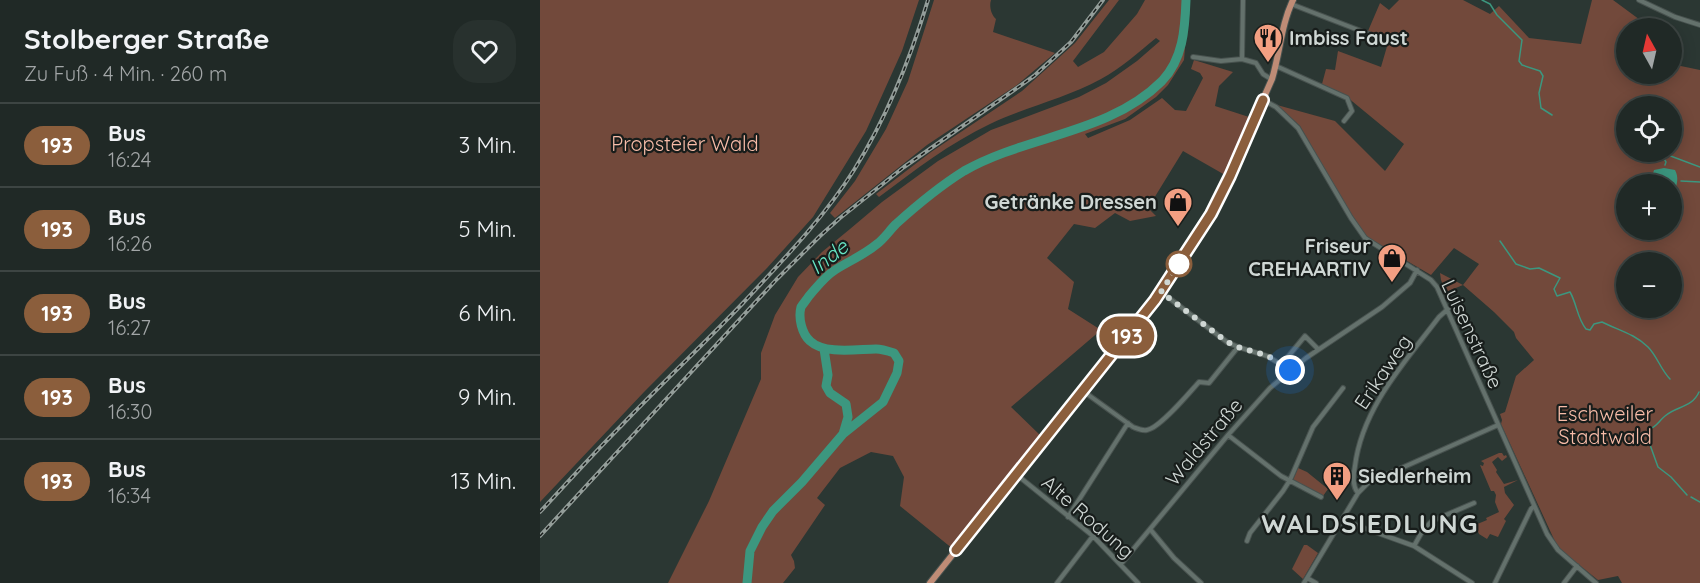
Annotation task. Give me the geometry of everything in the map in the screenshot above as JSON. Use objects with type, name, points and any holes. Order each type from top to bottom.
[{"type":"main road","points":[[930,583],[1161,292],[1211,214],[1272,79],[1292,2]]},
{"type":"street","points":[[1242,59],[1244,0]]},
{"type":"street","points":[[1639,0],[1700,25]]},
{"type":"street","points":[[1292,2],[1379,38]]},
{"type":"street","points":[[1193,57],[1221,61],[1242,59],[1256,63],[1263,74],[1272,79]]},
{"type":"street","points":[[1276,66],[1347,98],[1352,111],[1344,121]]},
{"type":"street","name":"Luisenstraße","points":[[1263,100],[1276,107],[1298,128],[1365,238],[1431,280],[1448,309],[1534,506],[1553,544],[1596,583]]},
{"type":"street","name":"Waldstraße","points":[[1121,564],[1270,388],[1318,349],[1382,307],[1410,283],[1418,270]]},
{"type":"street","points":[[1161,292],[1227,342],[1255,351],[1290,370]]},
{"type":"street","name":"Erikaweg","points":[[1358,493],[1354,489],[1355,460],[1370,416],[1392,380],[1439,317],[1448,309]]},
{"type":"street","points":[[1282,364],[1305,336],[1318,349]]},
{"type":"street","points":[[1083,391],[1141,430],[1154,428],[1199,382],[1209,383],[1238,347]]},
{"type":"street","points":[[1247,541],[1250,533],[1290,480],[1313,427],[1343,388]]},
{"type":"street","points":[[1068,517],[1128,423]]},
{"type":"street","points":[[1304,583],[1358,493],[1368,483],[1498,425]]},
{"type":"street","points":[[1228,435],[1281,476],[1321,497]]},
{"type":"street","name":"Alte Rodung","points":[[1017,475],[1093,536],[1138,583]]},
{"type":"street","points":[[1414,546],[1432,521],[1474,503]]},
{"type":"street","points":[[1495,583],[1534,506]]},
{"type":"street","points":[[1342,520],[1414,546],[1472,583]]},
{"type":"street","points":[[1150,529],[1174,558],[1201,583]]},
{"type":"street","points":[[1057,583],[1093,536]]},
{"type":"street","points":[[1564,583],[1577,566]]},
{"type":"street","points":[[1307,578],[1316,583]]},
{"type":"green space","name":"Propsteier Wald","points":[[540,0],[919,0],[902,51],[866,131],[813,217],[767,268],[644,392],[540,502]]},
{"type":"green space","points":[[934,0],[991,0],[991,10],[996,19],[993,32],[1055,53],[1017,85],[927,145],[835,218],[830,213],[855,181],[886,129],[908,81]]},
{"type":"green space","points":[[1109,0],[1119,0],[1073,61],[1078,67],[1104,52],[1137,14],[1145,0],[1189,0],[1184,60],[1168,85],[1156,97],[1125,119],[1085,134],[1088,138],[1130,120],[1162,98],[1175,110],[1186,111],[1203,78],[1200,73],[1191,69],[1194,60],[1233,72],[1219,86],[1215,106],[1249,117],[1225,175],[1183,151],[1148,208],[1156,216],[1130,221],[1115,213],[1095,228],[1074,224],[1047,258],[1074,282],[1068,309],[1101,330],[1011,407],[1042,437],[953,549],[900,506],[904,477],[893,456],[871,452],[840,468],[817,498],[825,505],[791,555],[795,568],[783,583],[668,583],[709,501],[761,379],[761,353],[775,315],[798,277],[822,252],[882,202],[938,161],[991,130],[1079,97],[1106,83],[1160,41],[1156,38],[1116,70],[1088,86],[975,131],[879,197],[876,194],[931,152],[1022,91],[1075,43]]},
{"type":"green space","name":"Eschweiler Stadtwald","points":[[1399,0],[1463,0],[1490,14],[1499,6],[1529,38],[1581,44],[1592,0],[1613,0],[1637,18],[1616,18],[1616,84],[1682,84],[1682,66],[1700,70],[1700,583],[1622,583],[1618,576],[1598,580],[1558,548],[1501,424],[1500,414],[1505,412],[1516,376],[1534,360],[1516,338],[1514,332],[1463,285],[1479,264],[1454,248],[1431,275],[1366,237],[1300,126],[1277,105],[1335,121],[1385,171],[1404,144],[1347,97],[1322,84],[1326,69],[1335,70],[1338,51],[1381,67],[1388,43],[1368,31],[1380,3],[1389,10]]},
{"type":"green space","points":[[1440,273],[1463,285],[1446,292]]},
{"type":"green space","points":[[1499,453],[1507,457],[1502,461],[1498,457],[1492,462],[1504,484],[1518,480],[1504,487],[1505,493],[1514,505],[1504,519],[1506,521],[1498,537],[1490,534],[1487,539],[1479,534],[1475,525],[1499,512],[1495,502],[1496,495],[1494,491],[1491,491],[1480,465],[1483,466],[1484,463],[1481,461]]},
{"type":"green space","points":[[1298,468],[1307,472],[1328,489],[1323,496],[1293,480]]},
{"type":"green space","points":[[1304,545],[1318,553],[1303,579],[1292,569]]},
{"type":"shaded area","points":[[1664,168],[1675,170],[1676,174],[1653,174],[1654,170]]},
{"type":"waterway","name":"Inde","points":[[747,583],[750,551],[773,511],[802,482],[843,434],[883,402],[897,373],[899,361],[894,353],[878,349],[833,350],[810,341],[800,321],[801,307],[809,296],[831,273],[872,248],[920,203],[964,171],[1014,149],[1093,123],[1141,99],[1162,81],[1179,53],[1184,33],[1186,0]]},
{"type":"waterway","points":[[1482,0],[1490,4],[1497,15],[1522,40],[1519,61],[1522,65],[1540,71],[1543,76],[1539,93],[1541,108],[1552,115]]},
{"type":"waterway","points":[[1682,160],[1700,167]]},
{"type":"waterway","points":[[1682,181],[1700,182]]},
{"type":"waterway","points":[[1500,241],[1516,264],[1530,269],[1539,268],[1560,278],[1554,289],[1557,296],[1570,292],[1586,329],[1590,330],[1594,324],[1602,322],[1638,339],[1651,351],[1670,379]]},
{"type":"waterway","points":[[824,349],[828,375],[826,386],[830,393],[846,404],[848,417],[843,434]]},
{"type":"waterway","points":[[1687,495],[1671,477],[1658,467],[1649,442],[1650,429],[1669,413],[1692,401],[1699,392]]},
{"type":"waterway","points":[[1691,497],[1700,502]]},
{"type":"railway","points":[[540,512],[743,303],[829,206],[866,150],[887,109],[928,0]]},
{"type":"railway","points":[[540,536],[776,280],[820,236],[904,167],[1034,76],[1071,42],[1103,0]]},
{"type":"bus line","name":"193","points":[[956,550],[1155,300],[1177,268],[1216,205],[1263,100]]},
{"type":"place","name":"Imbiss Faust","points":[[1268,64]]},
{"type":"place","name":"Getränke Dressen","points":[[1178,228]]},
{"type":"place","name":"Friseur CREHAARTIV","points":[[1392,284]]},
{"type":"place","name":"Siedlerheim","points":[[1337,502]]},
{"type":"district","name":"WALDSIEDLUNG","points":[[1370,524]]},
{"type":"route","points":[[1179,264],[1161,292],[1227,342],[1268,356],[1290,370]]}]
